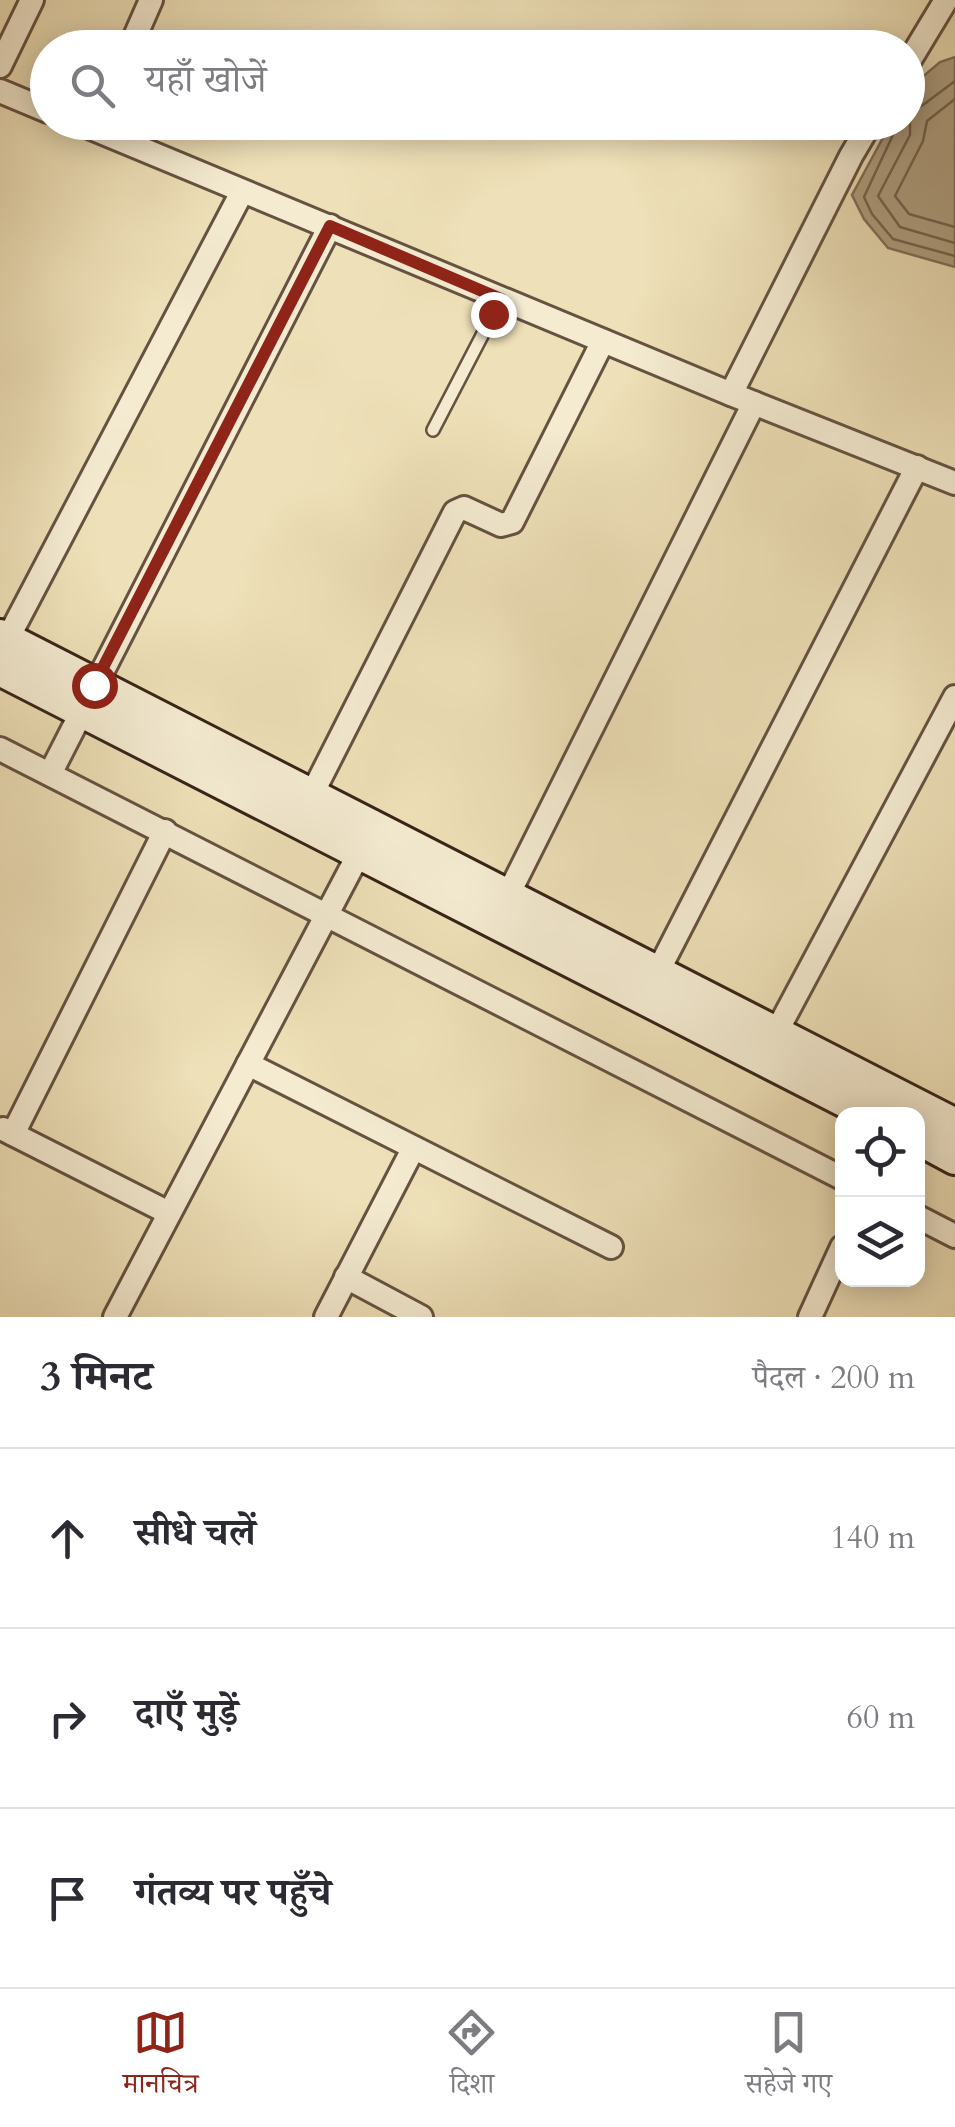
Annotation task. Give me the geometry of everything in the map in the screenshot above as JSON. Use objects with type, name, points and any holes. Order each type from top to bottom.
[{"type":"street","points":[[0,66],[32,0]]},
{"type":"street","points":[[138,30],[151,0]]},
{"type":"street","points":[[925,35],[946,0]]},
{"type":"street","points":[[0,91],[30,103]]},
{"type":"street","points":[[123,140],[754,404],[955,483]]},
{"type":"street","points":[[731,394],[860,140]]},
{"type":"street","points":[[242,192],[2,648],[88,698],[769,1046],[955,1125]]},
{"type":"street","points":[[50,774],[330,226]]},
{"type":"street","points":[[311,796],[455,512],[464,508],[501,524],[512,522],[603,341]]},
{"type":"street","points":[[507,896],[754,404]]},
{"type":"street","points":[[651,986],[917,468]]},
{"type":"street","points":[[769,1046],[955,697]]},
{"type":"street","points":[[88,698],[311,796],[367,840],[507,896],[651,986]]},
{"type":"street","points":[[0,777],[6,752],[835,1174]]},
{"type":"street","points":[[164,831],[6,1131],[169,1213]]},
{"type":"street","points":[[115,1317],[367,840]]},
{"type":"street","points":[[769,1046],[860,1107]]},
{"type":"street","points":[[248,1064],[611,1246]]},
{"type":"street","points":[[925,1142],[955,1158]]},
{"type":"street","points":[[326,1317],[413,1149]]},
{"type":"street","points":[[925,1220],[955,1236]]},
{"type":"street","points":[[810,1317],[835,1262]]},
{"type":"street","points":[[346,1277],[422,1317]]},
{"type":"lane","points":[[433,430],[501,299]]},
{"type":"water","points":[[955,57],[955,267],[888,248],[864,219],[852,195],[882,140],[925,140],[925,75],[940,62]]},
{"type":"route","points":[[94,685],[330,226],[501,299],[493,314]]}]
